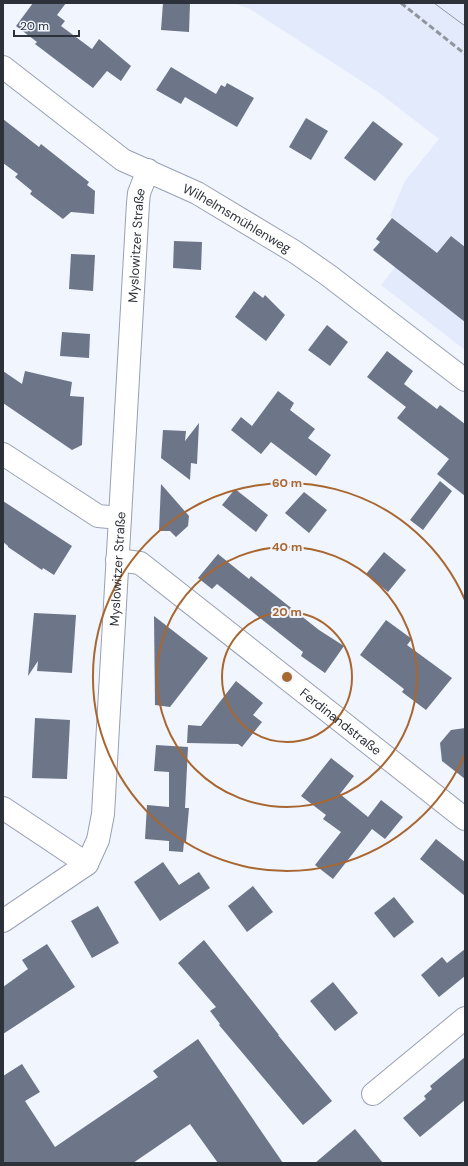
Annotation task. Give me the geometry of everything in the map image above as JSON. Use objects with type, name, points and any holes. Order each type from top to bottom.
[{"type":"street","name":"Wilhelmsmühlenweg","points":[[3,66],[123,160],[197,193],[295,252],[328,275],[465,380]]},
{"type":"street","name":"Myslowitzer Straße","points":[[87,864],[98,840],[102,814],[138,203],[139,193],[148,170]]},
{"type":"street","points":[[3,454],[98,516],[120,518]]},
{"type":"street","name":"Ferdinandstraße","points":[[117,560],[140,563],[465,820]]},
{"type":"street","points":[[3,808],[87,864],[3,921]]},
{"type":"street","points":[[372,1094],[465,1018]]},
{"type":"shaded area","points":[[233,3],[465,3],[465,350],[381,285],[418,238],[390,216],[405,181],[439,139],[378,92],[250,9]]},
{"type":"building","points":[[33,3],[66,3],[57,15],[65,21],[61,26],[92,49],[99,39],[131,66],[121,81],[107,71],[93,88],[35,44],[37,42],[16,26]]},
{"type":"building","points":[[163,3],[190,3],[189,32],[161,30]]},
{"type":"building","points":[[171,67],[216,94],[221,85],[225,87],[227,83],[254,98],[237,127],[185,97],[181,104],[156,90]]},
{"type":"building","points":[[306,118],[328,131],[311,160],[289,147]]},
{"type":"building","points":[[3,119],[39,147],[41,144],[89,182],[87,185],[95,191],[94,214],[71,212],[63,219],[30,194],[32,191],[15,177],[18,174],[3,163]]},
{"type":"building","points":[[373,121],[403,144],[375,181],[344,158]]},
{"type":"building","points":[[392,218],[437,253],[451,236],[465,247],[465,322],[373,250],[380,242],[376,239]]},
{"type":"building","points":[[174,241],[202,242],[201,270],[173,268]]},
{"type":"building","points":[[71,254],[95,255],[93,291],[69,289]]},
{"type":"building","points":[[254,291],[263,298],[265,295],[285,315],[266,341],[235,317]]},
{"type":"building","points":[[327,325],[348,342],[330,366],[308,350]]},
{"type":"building","points":[[62,332],[90,334],[89,358],[60,356]]},
{"type":"building","points":[[387,351],[413,371],[404,384],[437,409],[440,405],[465,424],[465,496],[437,474],[449,459],[397,418],[406,407],[367,377]]},
{"type":"building","points":[[3,371],[22,384],[25,371],[72,382],[70,396],[84,397],[82,445],[72,450],[3,403]]},
{"type":"building","points":[[278,391],[294,403],[290,410],[315,429],[308,438],[331,455],[316,476],[271,442],[261,454],[231,430],[241,417],[252,426]]},
{"type":"building","points":[[199,423],[197,464],[191,463],[190,480],[161,458],[163,430],[186,431],[185,441]]},
{"type":"building","points":[[440,481],[452,491],[423,530],[410,520]]},
{"type":"building","points":[[161,484],[189,516],[188,526],[176,537],[170,531],[159,531]]},
{"type":"building","points":[[235,489],[268,515],[256,532],[222,505]]},
{"type":"building","points":[[304,492],[327,510],[309,533],[285,513]]},
{"type":"building","points":[[3,501],[72,546],[54,575],[43,568],[42,570],[3,542]]},
{"type":"building","points":[[384,552],[406,570],[388,592],[366,574]]},
{"type":"building","points":[[218,554],[249,579],[251,576],[319,630],[344,646],[325,673],[301,656],[303,652],[217,584],[212,589],[198,578]]},
{"type":"building","points":[[34,613],[76,615],[72,673],[37,671],[38,661],[28,676]]},
{"type":"building","points":[[154,616],[208,658],[170,707],[155,705]]},
{"type":"building","points":[[386,620],[412,639],[407,645],[452,678],[426,710],[402,692],[404,689],[360,655]]},
{"type":"building","points":[[236,681],[263,703],[253,715],[262,722],[242,747],[238,744],[187,743],[188,725],[201,726]]},
{"type":"building","points":[[35,718],[70,720],[67,779],[32,778]]},
{"type":"building","points":[[465,728],[465,779],[442,761],[440,743],[451,730]]},
{"type":"building","points":[[156,745],[188,747],[185,808],[189,808],[186,842],[184,842],[183,852],[169,851],[169,841],[145,839],[147,805],[169,807],[169,772],[154,771]]},
{"type":"building","points":[[331,758],[354,776],[340,794],[368,817],[381,800],[403,817],[385,839],[372,829],[333,879],[315,865],[341,832],[323,819],[326,815],[301,796]]},
{"type":"building","points":[[436,839],[465,862],[465,896],[420,859]]},
{"type":"building","points":[[163,862],[179,885],[199,872],[210,888],[160,921],[134,882]]},
{"type":"building","points":[[253,886],[273,912],[247,932],[228,906]]},
{"type":"building","points":[[394,897],[414,922],[394,938],[374,913]]},
{"type":"building","points":[[98,906],[119,943],[92,958],[71,921]]},
{"type":"building","points":[[204,940],[332,1101],[303,1125],[219,1025],[220,1024],[210,1011],[216,1007],[178,963]]},
{"type":"building","points":[[47,944],[75,987],[3,1034],[3,987],[28,969],[22,960]]},
{"type":"building","points":[[465,949],[465,976],[439,997],[421,975],[442,957],[447,963]]},
{"type":"building","points":[[333,982],[358,1013],[335,1031],[310,1001]]},
{"type":"building","points":[[198,1039],[283,1163],[218,1163],[190,1124],[133,1163],[3,1163],[3,1076],[22,1064],[40,1092],[25,1101],[55,1147],[158,1077],[153,1071]]},
{"type":"building","points":[[465,1057],[465,1100],[420,1137],[403,1118],[426,1099],[424,1096],[432,1089],[430,1086]]},
{"type":"building","points":[[355,1129],[383,1163],[315,1163]]},
{"type":"tram line","points":[[434,3],[465,26]]},
{"type":"railway","points":[[401,3],[465,54]]}]
